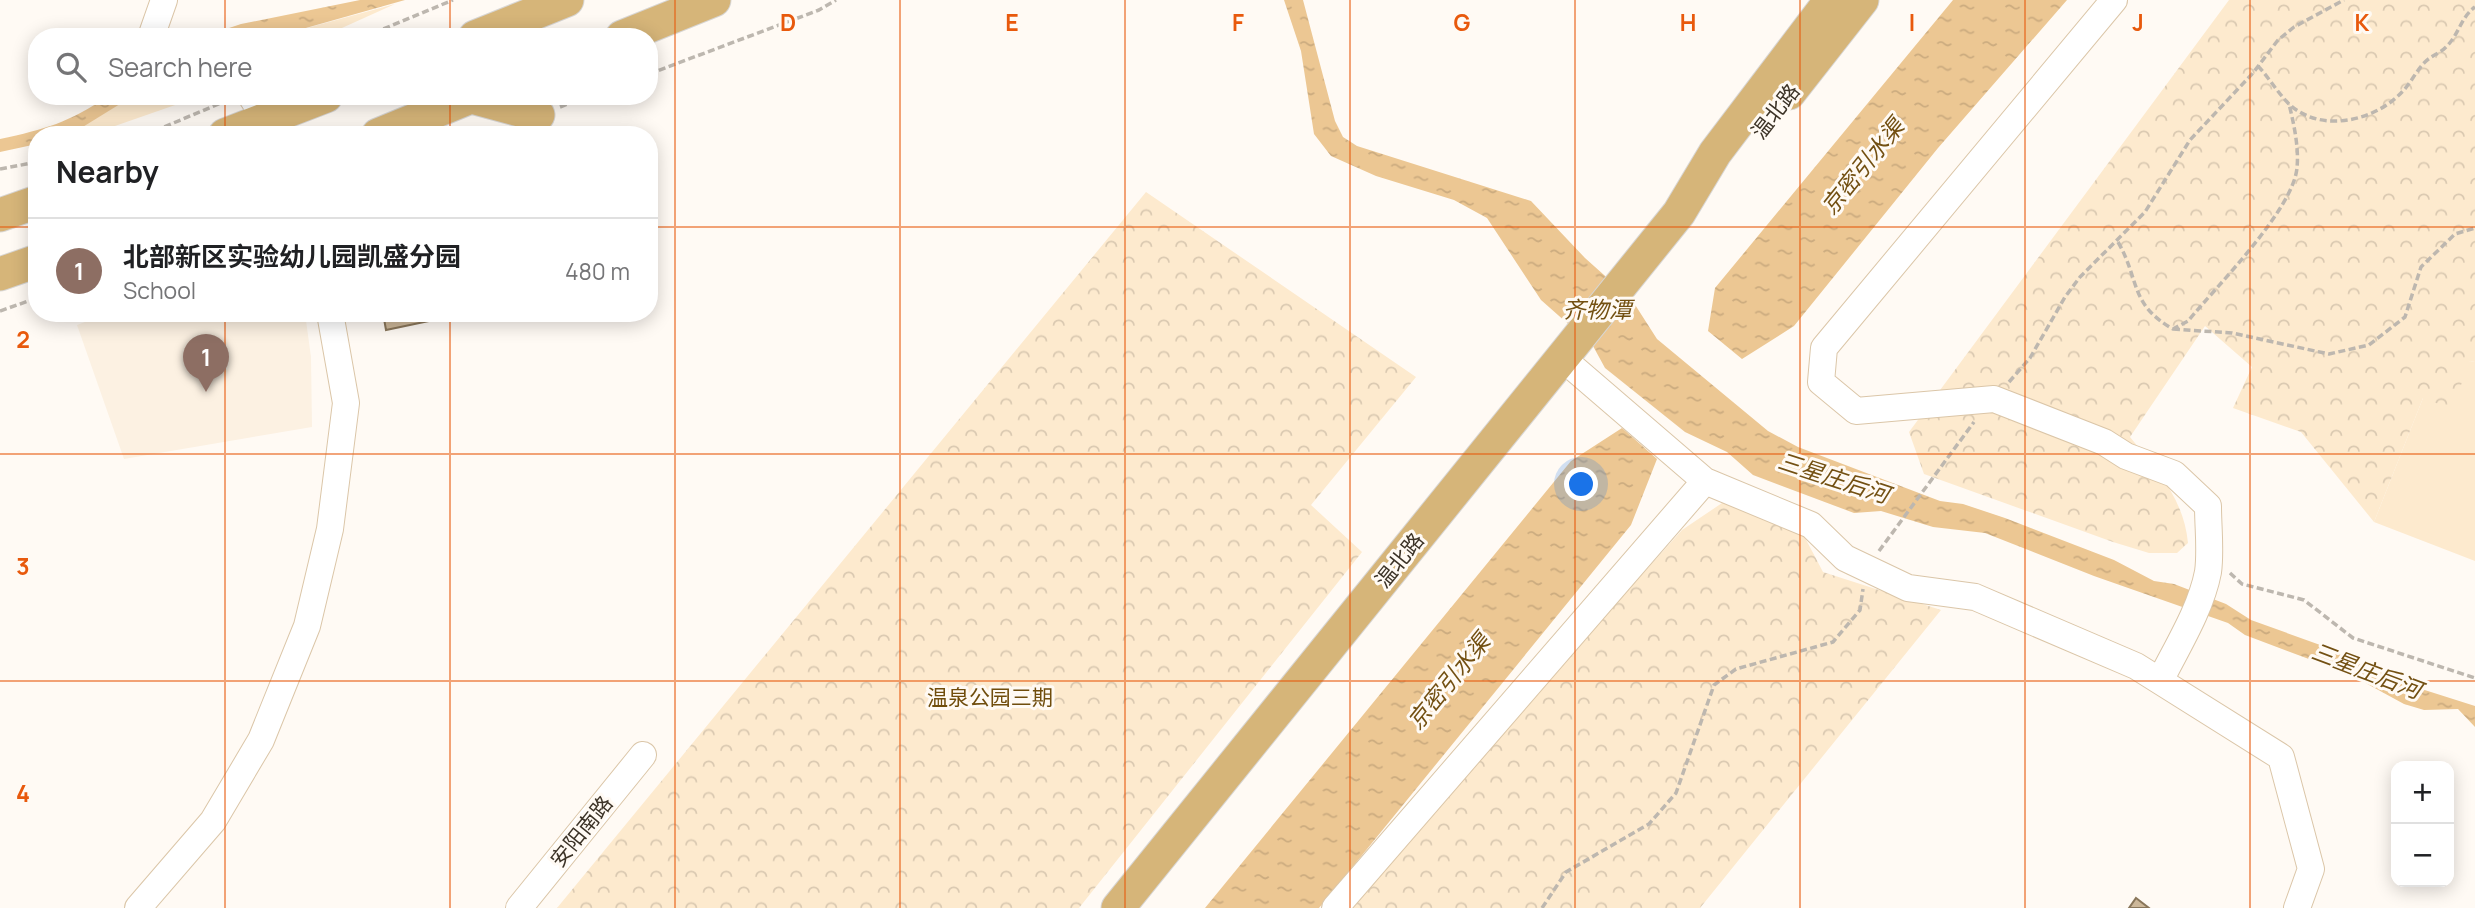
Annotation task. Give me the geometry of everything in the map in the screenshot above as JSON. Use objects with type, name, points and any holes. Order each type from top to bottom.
[{"type":"main road","points":[[497,28],[567,0]]},
{"type":"main road","points":[[645,28],[715,0]]},
{"type":"main road","name":"温北路","points":[[1118,908],[1679,213],[1715,153],[1832,0]]},
{"type":"main road","name":"温北路","points":[[1679,213],[1732,167],[1862,0]]},
{"type":"main road","points":[[244,126],[299,105]]},
{"type":"main road","points":[[400,126],[452,105]]},
{"type":"main road","points":[[501,105],[538,115]]},
{"type":"main road","points":[[0,215],[28,205]]},
{"type":"main road","points":[[0,274],[28,264]]},
{"type":"street","points":[[154,28],[164,0]]},
{"type":"street","points":[[2114,0],[1824,348],[1821,382],[1856,411],[1994,399],[2104,442],[2126,456],[2175,474],[2208,506],[2208,564],[2189,623],[2160,681]]},
{"type":"street","points":[[141,907],[213,821],[247,764],[261,740],[307,626],[330,529],[346,403],[332,322]]},
{"type":"street","points":[[1570,348],[1705,481],[1811,525],[1845,558],[1908,588],[1975,597],[2136,666],[2281,757],[2311,869],[2297,908]]},
{"type":"street","points":[[1335,908],[1705,481]]},
{"type":"street","name":"安阳南路","points":[[519,908],[643,755]]},
{"type":"path","points":[[386,28],[453,0]]},
{"type":"path","points":[[658,71],[819,10],[836,0]]},
{"type":"path","points":[[1888,540],[1994,399],[2030,358],[2080,277],[2146,212],[2190,140],[2258,66],[2278,40],[2294,27],[2344,0]]},
{"type":"path","points":[[2258,66],[2289,104],[2312,117],[2329,121],[2351,119],[2377,110],[2403,91],[2426,61],[2446,47],[2468,12],[2475,7]]},
{"type":"path","points":[[2174,329],[2188,321],[2272,220],[2286,197],[2297,169],[2289,104]]},
{"type":"path","points":[[166,126],[216,105]]},
{"type":"path","points":[[0,169],[28,164]]},
{"type":"path","points":[[2118,242],[2131,265],[2140,302],[2160,321],[2174,329],[2232,333],[2329,355],[2369,345],[2405,317],[2421,267],[2455,234],[2475,228]]},
{"type":"path","points":[[0,311],[28,301]]},
{"type":"path","points":[[2208,564],[2242,584],[2304,600],[2353,638],[2475,678]]},
{"type":"path","points":[[1542,908],[1566,872],[1649,824],[1676,793],[1714,685],[1736,669],[1833,642],[1860,610],[1866,569]]},
{"type":"shaded area","points":[[85,322],[306,322],[311,357],[312,427],[124,459],[77,325]]},
{"type":"green space","points":[[2229,0],[2475,0],[2475,362],[2470,361],[2452,409],[2423,398],[2374,522],[2301,432],[2233,408],[2252,367],[2205,326],[2130,437],[2168,486],[2181,513],[2188,543],[2177,553],[2149,553],[2113,542],[1924,474],[1909,432]]},
{"type":"green space","points":[[395,4],[342,28],[307,28]]},
{"type":"green space","points":[[118,105],[175,105],[115,126],[83,126]]},
{"type":"green space","name":"温泉公园三期","points":[[1146,192],[1416,377],[1311,505],[1362,552],[1079,908],[557,908]]},
{"type":"green space","points":[[2470,361],[2475,362],[2475,561],[2374,522],[2423,398]]},
{"type":"green space","points":[[1728,499],[1801,530],[1823,572],[1941,610],[1700,908],[1343,908],[1682,530]]},
{"type":"water","points":[[360,0],[405,0],[306,28],[229,28]]},
{"type":"water","name":"齐物潭","points":[[1284,0],[1303,0],[1335,121],[1343,137],[1357,146],[1531,201],[1585,258],[1632,300],[1657,339],[1768,431],[1798,447],[1940,501],[1963,504],[2005,518],[2114,560],[2154,581],[2174,584],[2226,604],[2251,620],[2323,646],[2390,679],[2475,706],[2475,727],[2458,709],[2424,710],[2404,704],[2349,674],[2245,635],[2228,623],[2094,576],[1985,533],[1933,527],[1881,511],[1854,513],[1753,475],[1727,452],[1685,432],[1605,368],[1593,346],[1541,300],[1487,218],[1454,200],[1376,176],[1331,156],[1314,134],[1301,51]]},
{"type":"water","name":"京密引水渠","points":[[1953,0],[2067,0],[1938,148],[1794,326],[1742,359],[1708,331],[1715,288]]},
{"type":"water","points":[[94,105],[118,105],[84,126],[50,126]]},
{"type":"water","points":[[28,133],[28,146],[0,152],[0,139]]},
{"type":"water","name":"京密引水渠","points":[[1622,428],[1657,459],[1631,525],[1319,908],[1205,908],[1571,461]]},
{"type":"building","points":[[385,322],[424,322],[386,330]]},
{"type":"building","points":[[2136,898],[2149,908],[2129,908]]},
{"type":"waterway","name":"三星庄后河","points":[[2375,672],[2404,684]]},
{"type":"place","name":"北部新区实验幼儿园凯盛分园","points":[[206,392]]}]
